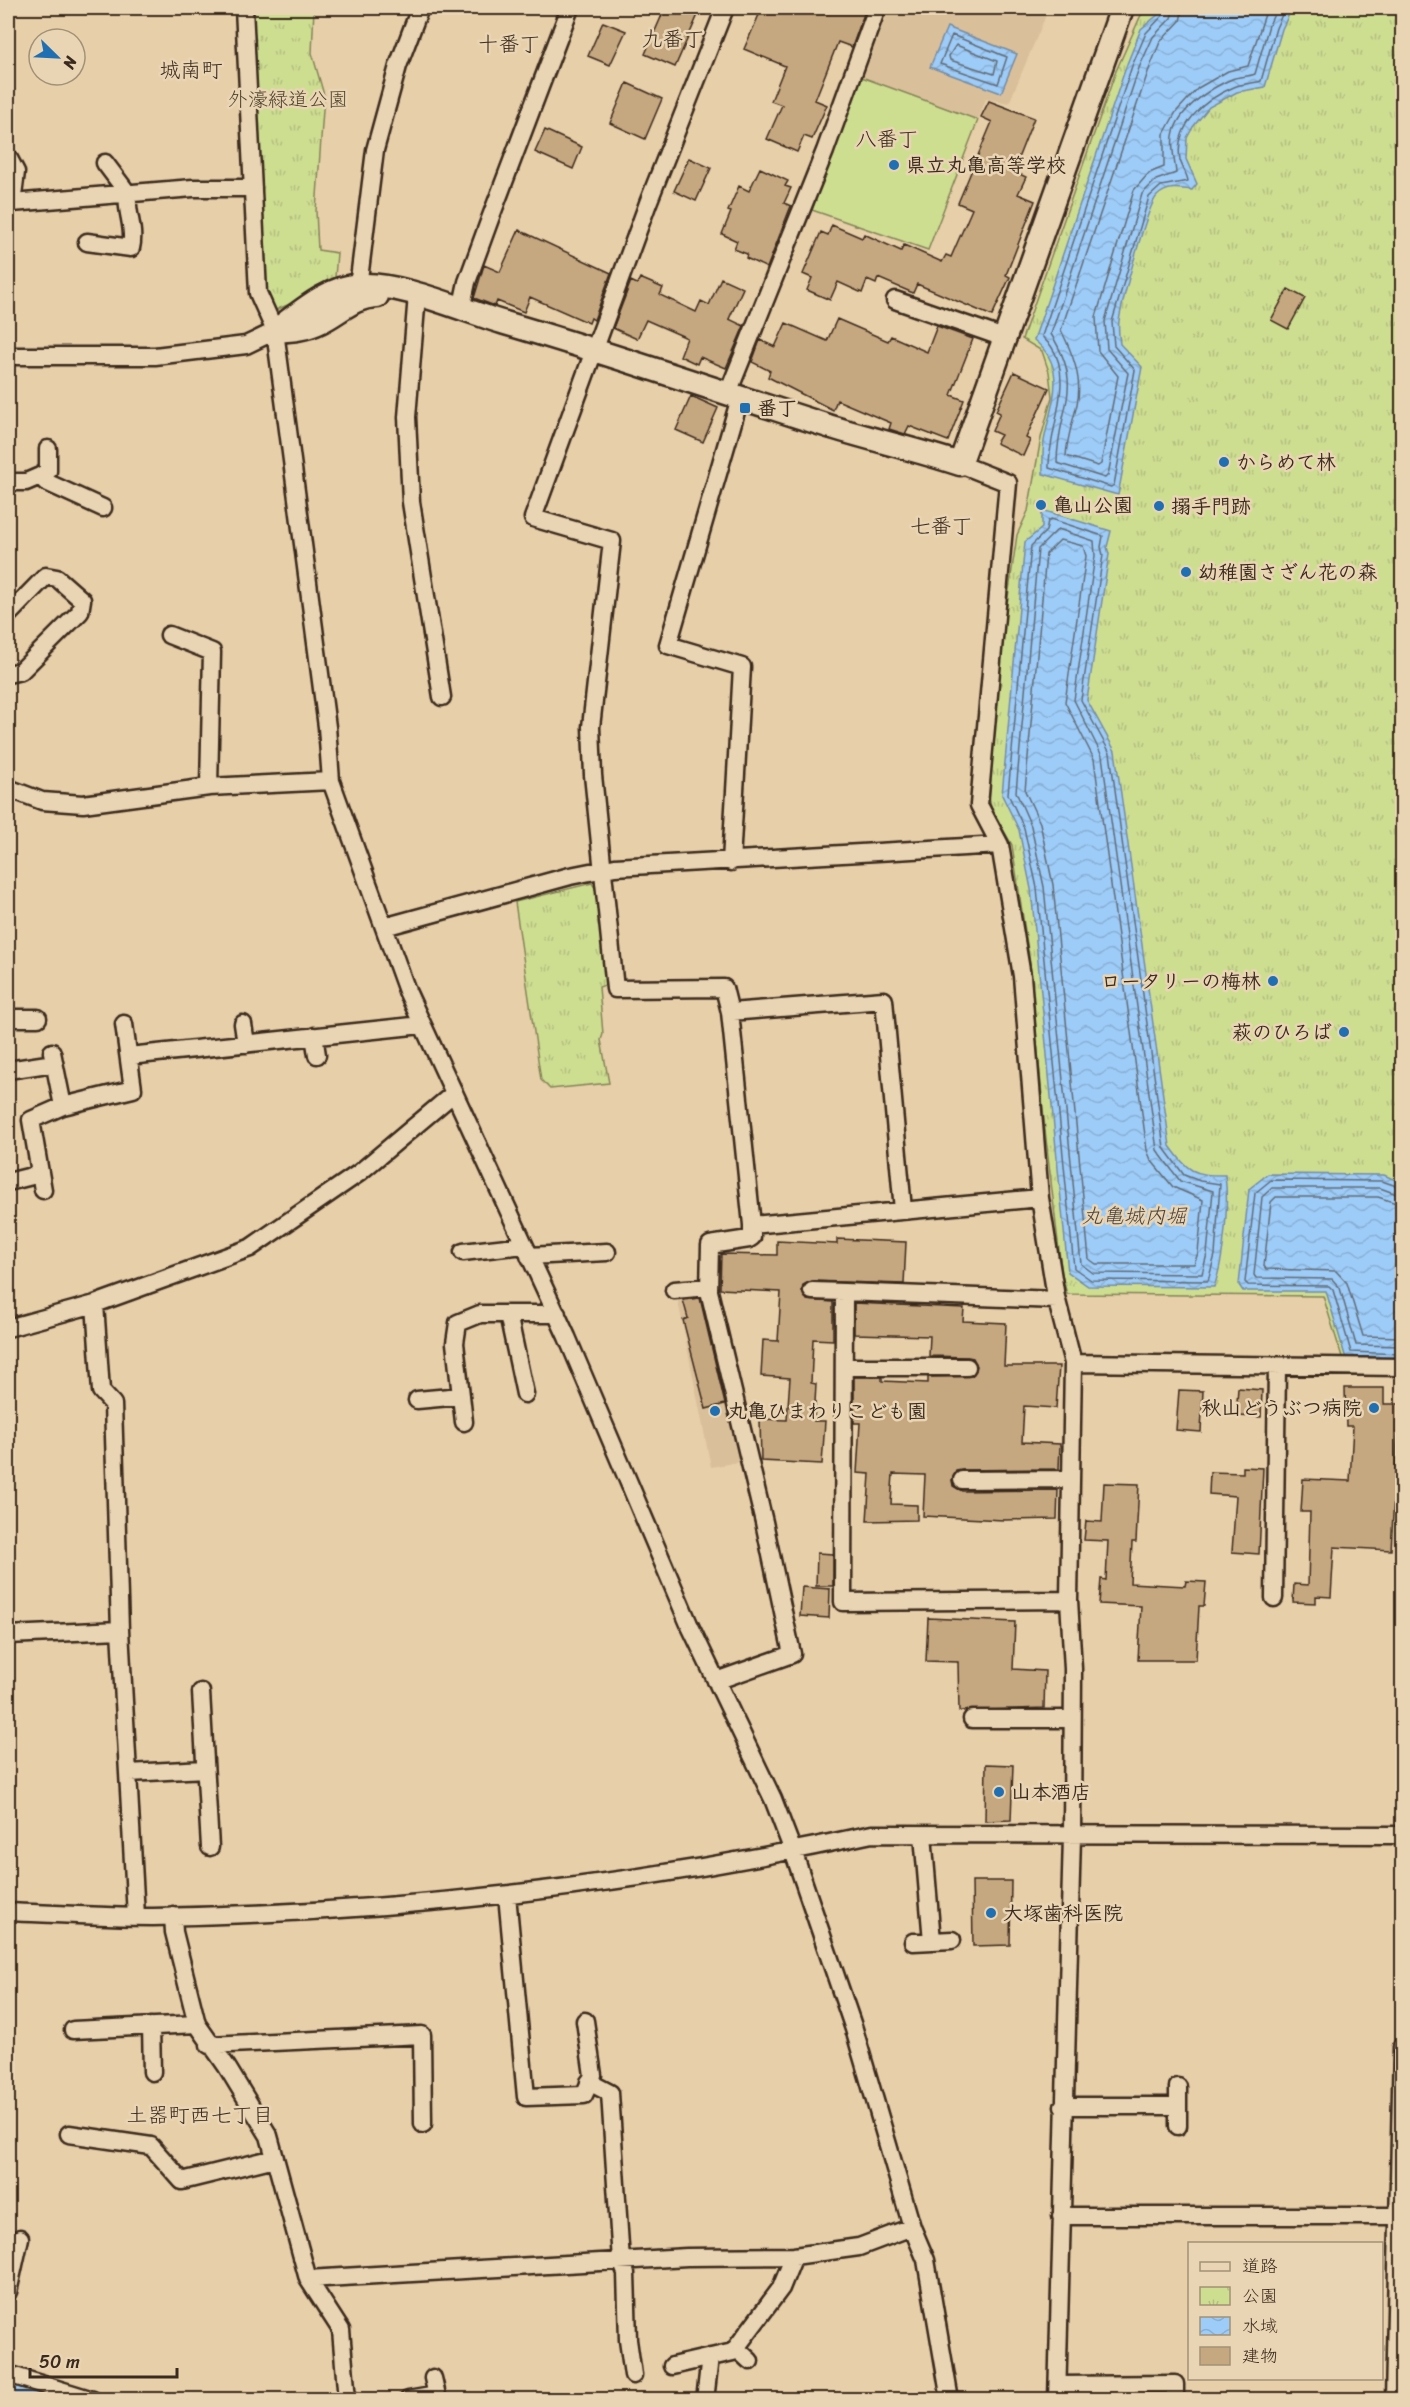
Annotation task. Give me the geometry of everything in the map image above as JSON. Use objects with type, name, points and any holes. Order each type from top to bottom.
[{"type":"street","points":[[244,8],[258,293],[274,331],[327,727],[332,781],[422,1025],[557,1314],[689,1624],[773,1799],[793,1851],[854,2029],[912,2227],[926,2260],[950,2400]]},
{"type":"street","points":[[8,356],[155,356],[246,345],[274,331],[299,330],[319,323],[357,292],[375,150],[398,66],[420,8]]},
{"type":"street","points":[[460,310],[482,240],[570,8]]},
{"type":"street","points":[[717,1681],[792,1654],[764,1522],[709,1287],[710,1245],[752,1237],[729,1012],[724,988],[615,989],[593,776],[591,727],[612,541],[533,518],[648,203],[725,8]]},
{"type":"street","points":[[731,862],[742,667],[668,645],[734,395],[877,8]]},
{"type":"street","points":[[960,464],[1122,8]]},
{"type":"street","points":[[8,157],[16,172],[12,203],[193,188],[253,188]]},
{"type":"street","points":[[105,163],[129,195]]},
{"type":"street","points":[[87,242],[131,248],[134,234],[127,200],[129,195]]},
{"type":"street","points":[[357,292],[362,297],[417,295],[960,464],[1008,483],[979,805],[1000,845],[1022,976],[1040,1198],[1057,1300],[1072,1363],[1069,1600],[1072,1836],[1063,2106],[1058,2392],[1174,2385],[1174,2400]]},
{"type":"street","points":[[417,295],[407,417],[411,502],[442,697]]},
{"type":"street","points":[[895,300],[1004,338]]},
{"type":"street","points":[[8,482],[26,482],[48,471],[48,449]]},
{"type":"street","points":[[40,476],[46,482],[103,507]]},
{"type":"street","points":[[8,615],[46,576],[57,578],[82,600],[80,612],[21,671],[8,674]]},
{"type":"street","points":[[170,635],[212,651],[209,787]]},
{"type":"street","points":[[8,788],[42,801],[83,804],[209,787],[332,781]]},
{"type":"street","points":[[384,927],[603,870],[1000,845]]},
{"type":"street","points":[[729,1012],[884,1000],[903,1210]]},
{"type":"street","points":[[8,1018],[38,1018]]},
{"type":"street","points":[[8,1182],[42,1182],[31,1120],[63,1106],[133,1089],[124,1023]]},
{"type":"street","points":[[243,1024],[246,1044]]},
{"type":"street","points":[[129,1056],[422,1025]]},
{"type":"street","points":[[314,1036],[317,1055]]},
{"type":"street","points":[[8,1070],[53,1057],[63,1106]]},
{"type":"street","points":[[8,1328],[95,1304],[250,1248],[359,1173],[453,1094]]},
{"type":"street","points":[[752,1225],[1040,1198]]},
{"type":"street","points":[[462,1252],[606,1252]]},
{"type":"street","points":[[674,1290],[709,1287]]},
{"type":"street","points":[[812,1291],[1057,1300]]},
{"type":"street","points":[[844,1292],[843,1602],[1069,1600]]},
{"type":"street","points":[[95,1304],[101,1391],[112,1404],[120,1630],[136,1916]]},
{"type":"street","points":[[464,1422],[455,1343],[458,1323],[480,1314],[557,1314]]},
{"type":"street","points":[[508,1314],[525,1394]]},
{"type":"street","points":[[1072,1363],[1402,1367]]},
{"type":"street","points":[[1274,1598],[1277,1365]]},
{"type":"street","points":[[844,1367],[967,1367]]},
{"type":"street","points":[[417,1400],[461,1396]]},
{"type":"street","points":[[962,1480],[1071,1479]]},
{"type":"street","points":[[8,1635],[120,1630]]},
{"type":"street","points":[[201,1692],[210,1847]]},
{"type":"street","points":[[972,1719],[1072,1719]]},
{"type":"street","points":[[129,1773],[205,1769]]},
{"type":"street","points":[[8,1912],[173,1916],[367,1907],[507,1895],[641,1877],[793,1851],[872,1834],[1402,1835]]},
{"type":"street","points":[[923,1835],[932,1941]]},
{"type":"street","points":[[507,1895],[526,2097],[584,2095],[593,2075],[585,2021]]},
{"type":"street","points":[[173,1916],[174,1932],[197,2024],[209,2045],[227,2067],[269,2136],[308,2278],[341,2330],[347,2400]]},
{"type":"street","points":[[913,1942],[952,1940]]},
{"type":"street","points":[[73,2030],[197,2024]]},
{"type":"street","points":[[151,2026],[152,2072]]},
{"type":"street","points":[[209,2045],[422,2035],[423,2124]]},
{"type":"street","points":[[1394,2400],[1389,2315],[1400,2214],[1402,2047]]},
{"type":"street","points":[[590,2082],[610,2093],[621,2261],[626,2273],[628,2340],[633,2375]]},
{"type":"street","points":[[1178,2087],[1178,2126]]},
{"type":"street","points":[[1063,2106],[1178,2106]]},
{"type":"street","points":[[69,2134],[151,2146],[182,2181],[275,2158]]},
{"type":"street","points":[[1061,2216],[1400,2214]]},
{"type":"street","points":[[308,2278],[687,2257],[794,2256],[859,2247],[912,2227]]},
{"type":"street","points":[[8,2292],[20,2238]]},
{"type":"street","points":[[672,2366],[733,2352],[781,2288],[794,2256]]},
{"type":"street","points":[[736,2348],[750,2361]]},
{"type":"street","points":[[705,2400],[710,2357]]},
{"type":"street","points":[[8,2374],[93,2400]]},
{"type":"street","points":[[408,2400],[437,2397],[433,2378]]},
{"type":"shaded area","name":"県立丸亀高等学校","points":[[883,8],[1049,8],[1009,103],[986,99],[928,250],[812,210]]},
{"type":"shaded area","name":"丸亀ひまわりこども園","points":[[698,1295],[703,1299],[743,1461],[711,1467],[677,1296]]},
{"type":"green space","name":"外濠緑道公園","points":[[248,8],[314,8],[312,53],[324,95],[316,211],[318,250],[337,253],[335,277],[307,297],[278,309],[269,319],[261,295]]},
{"type":"green space","points":[[1152,8],[1402,8],[1402,1360],[1343,1360],[1323,1296],[1067,1294],[1062,1276],[1045,1130],[1030,964],[1012,845],[991,808],[988,789],[1000,653],[1017,535],[1028,511],[1041,438],[1052,397],[1049,372],[1042,351],[1022,339],[1116,71],[1141,15]]},
{"type":"green space","points":[[859,76],[978,120],[928,250],[812,210]]},
{"type":"green space","points":[[592,883],[597,891],[608,984],[599,987],[603,1034],[601,1040],[609,1083],[550,1089],[541,1080],[515,902]]},
{"type":"water","points":[[1166,8],[1292,8],[1282,29],[1265,87],[1237,92],[1209,107],[1187,138],[1186,159],[1197,184],[1192,190],[1173,188],[1161,193],[1157,196],[1147,217],[1119,321],[1120,344],[1142,367],[1118,495],[1043,474],[1043,445],[1055,385],[1051,361],[1045,350],[1034,340],[1127,64],[1141,29]]},
{"type":"water","points":[[947,27],[1017,54],[1001,93],[930,67]]},
{"type":"water","name":"丸亀城内堀","points":[[1042,510],[1111,531],[1087,700],[1115,751],[1170,1146],[1182,1162],[1192,1170],[1198,1173],[1225,1175],[1225,1232],[1214,1287],[1088,1286],[1068,1272],[1031,889],[1019,830],[1002,795],[1025,542],[1042,528]]},
{"type":"water","name":"丸亀城内堀","points":[[1268,1174],[1384,1175],[1402,1183],[1402,1359],[1346,1359],[1326,1291],[1243,1291],[1239,1285],[1249,1189]]},
{"type":"building","points":[[665,8],[701,8],[675,67],[645,54]]},
{"type":"building","points":[[762,8],[855,8],[865,11],[852,47],[838,42],[815,100],[827,105],[812,139],[804,136],[797,152],[767,139],[782,105],[771,101],[785,66],[744,49]]},
{"type":"building","points":[[603,22],[626,31],[610,65],[588,56]]},
{"type":"building","points":[[627,83],[662,99],[645,139],[610,123]]},
{"type":"building","points":[[989,101],[1034,118],[1013,171],[1026,177],[1018,194],[1035,201],[1006,275],[1010,277],[992,316],[917,284],[913,293],[878,278],[876,284],[867,280],[862,293],[838,282],[830,300],[807,290],[812,278],[803,274],[821,232],[828,235],[832,225],[862,238],[864,234],[901,251],[904,245],[942,262],[946,255],[951,257],[972,209],[958,203],[992,122],[981,117]]},
{"type":"building","points":[[545,130],[582,147],[573,169],[535,152]]},
{"type":"building","points":[[689,158],[711,168],[696,201],[674,191]]},
{"type":"building","points":[[760,168],[788,181],[785,186],[791,188],[784,203],[791,206],[767,268],[746,258],[747,254],[734,249],[737,241],[722,234],[731,212],[728,211],[739,186],[749,191]]},
{"type":"building","points":[[519,230],[611,273],[594,320],[591,318],[589,323],[530,297],[524,312],[497,301],[495,306],[474,298],[484,265],[500,272]]},
{"type":"building","points":[[640,278],[663,288],[660,295],[696,312],[701,301],[709,305],[721,278],[743,288],[729,319],[744,326],[726,368],[700,357],[697,364],[680,356],[687,338],[646,320],[637,339],[613,328],[631,281],[637,284]]},
{"type":"building","points":[[1288,289],[1305,298],[1288,329],[1271,320]]},
{"type":"building","points":[[837,319],[888,341],[891,336],[927,352],[937,326],[973,339],[951,395],[964,400],[948,441],[909,426],[905,434],[889,429],[891,423],[837,400],[833,410],[768,377],[770,371],[752,362],[760,340],[775,347],[786,323],[827,341]]},
{"type":"building","points":[[1014,372],[1049,388],[1026,438],[1030,440],[1023,456],[996,443],[1001,435],[992,431],[1000,413],[996,411]]},
{"type":"building","points":[[691,396],[718,408],[703,442],[676,430]]},
{"type":"building","points":[[837,1239],[906,1242],[904,1284],[812,1281],[803,1285],[802,1291],[807,1300],[833,1302],[833,1340],[813,1339],[811,1383],[816,1384],[814,1421],[825,1421],[822,1464],[761,1461],[760,1419],[787,1420],[790,1378],[761,1376],[763,1340],[778,1341],[781,1292],[720,1289],[721,1254],[777,1255],[777,1241],[837,1244]]},
{"type":"building","points":[[700,1298],[725,1404],[706,1409],[683,1320],[688,1318],[683,1300]]},
{"type":"building","points":[[854,1303],[964,1308],[963,1321],[1006,1323],[1004,1366],[1059,1366],[1056,1408],[1024,1406],[1022,1442],[1060,1444],[1059,1469],[962,1470],[956,1471],[952,1480],[953,1486],[962,1491],[1058,1490],[1057,1519],[1004,1520],[923,1516],[925,1475],[893,1474],[891,1504],[917,1505],[917,1520],[867,1521],[870,1474],[857,1473],[860,1423],[854,1423],[854,1377],[882,1377],[882,1381],[928,1383],[928,1377],[972,1376],[977,1366],[973,1358],[929,1356],[930,1336],[854,1334]]},
{"type":"building","points":[[1238,1388],[1262,1390],[1261,1417],[1236,1416]]},
{"type":"building","points":[[1345,1388],[1384,1388],[1384,1404],[1402,1404],[1402,1425],[1398,1425],[1391,1550],[1334,1547],[1331,1597],[1316,1596],[1316,1603],[1293,1602],[1294,1584],[1308,1585],[1310,1512],[1301,1512],[1303,1479],[1350,1481],[1353,1426],[1346,1426]]},
{"type":"building","points":[[1179,1390],[1203,1391],[1201,1432],[1176,1430]]},
{"type":"building","points":[[1243,1467],[1263,1468],[1259,1554],[1232,1552],[1236,1496],[1209,1494],[1210,1472],[1243,1473]]},
{"type":"building","points":[[1104,1483],[1139,1484],[1136,1542],[1132,1542],[1130,1583],[1185,1586],[1186,1581],[1206,1582],[1204,1606],[1199,1606],[1196,1660],[1138,1660],[1141,1606],[1099,1604],[1101,1579],[1106,1580],[1108,1541],[1084,1540],[1086,1521],[1102,1522]]},
{"type":"building","points":[[817,1553],[833,1554],[833,1586],[816,1586]]},
{"type":"building","points":[[802,1587],[830,1589],[829,1618],[800,1616]]},
{"type":"building","points":[[928,1618],[1015,1622],[1013,1669],[1045,1671],[1044,1708],[959,1711],[958,1662],[926,1661]]},
{"type":"building","name":"山本酒店","points":[[986,1764],[1013,1765],[1011,1820],[985,1821]]},
{"type":"building","name":"大塚歯科医院","points":[[972,1881],[1011,1881],[1010,1945],[973,1946]]},
{"type":"waterway","points":[[8,2389],[37,2400]]},
{"type":"place","name":"県立丸亀高等学校","points":[[894,165]]},
{"type":"place","name":"番丁","points":[[745,408]]},
{"type":"place","name":"からめて林","points":[[1224,462]]},
{"type":"place","name":"亀山公園","points":[[1041,505]]},
{"type":"place","name":"搦手門跡","points":[[1159,506]]},
{"type":"place","name":"幼稚園さざん花の森","points":[[1186,572]]},
{"type":"place","name":"ロータリーの梅林","points":[[1273,981]]},
{"type":"place","name":"萩のひろば","points":[[1344,1032]]},
{"type":"place","name":"秋山どうぶつ病院","points":[[1374,1408]]},
{"type":"place","name":"丸亀ひまわりこども園","points":[[715,1411]]},
{"type":"place","name":"山本酒店","points":[[999,1792]]},
{"type":"place","name":"大塚歯科医院","points":[[991,1913]]},
{"type":"district","name":"九番丁","points":[[673,39]]},
{"type":"district","name":"十番丁","points":[[509,44]]},
{"type":"district","name":"城南町","points":[[191,70]]},
{"type":"district","name":"八番丁","points":[[887,139]]},
{"type":"district","name":"七番丁","points":[[941,526]]},
{"type":"district","name":"土器町西七丁目","points":[[200,2115]]}]
